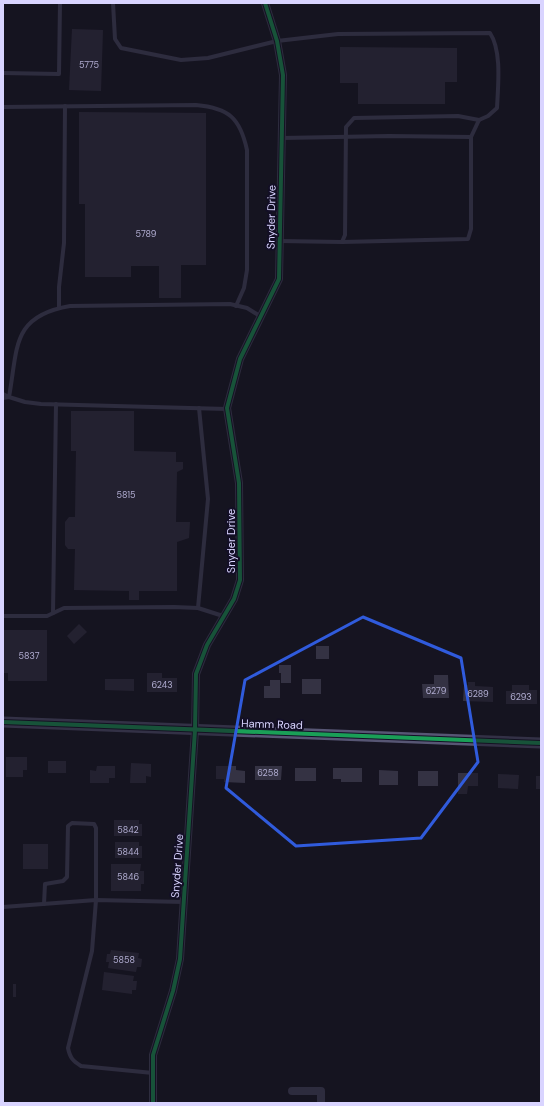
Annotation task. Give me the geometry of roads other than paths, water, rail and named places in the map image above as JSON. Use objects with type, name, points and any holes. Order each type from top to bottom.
[{"type":"street","name":"Snyder Drive","points":[[153,1103],[153,1055],[173,991],[180,959],[196,674],[207,645],[234,599],[240,580],[240,484],[227,409],[240,359],[279,279],[283,76],[277,41],[265,3]]},
{"type":"street","name":"Hamm Road","points":[[3,722],[541,743]]},
{"type":"street","points":[[292,1091],[321,1091],[321,1103]]},
{"type":"lane","points":[[3,73],[59,74],[60,3]]},
{"type":"lane","points":[[113,3],[115,39],[121,48],[181,60],[208,58],[277,41],[338,34],[490,33],[495,41],[498,75],[497,108],[488,116],[479,120],[458,116],[361,117],[354,118],[348,122],[345,136],[345,235],[342,242]]},
{"type":"lane","points":[[3,106],[196,105],[216,107],[231,117],[243,132],[247,150],[247,270],[244,288],[236,306]]},
{"type":"lane","points":[[59,308],[59,287],[64,243],[65,106]]},
{"type":"lane","points":[[280,241],[342,242],[468,239],[471,229],[471,137],[479,120]]},
{"type":"lane","points":[[282,138],[345,136],[471,137]]},
{"type":"lane","points":[[9,397],[20,336],[28,324],[36,316],[52,309],[102,306],[230,304],[247,308],[260,316]]},
{"type":"lane","points":[[3,394],[25,402],[227,409]]},
{"type":"lane","points":[[3,398],[9,397]]},
{"type":"lane","points":[[53,613],[56,404]]},
{"type":"lane","points":[[198,608],[208,499],[199,408]]},
{"type":"lane","points":[[3,616],[47,616],[64,608],[198,608],[223,616]]},
{"type":"lane","points":[[44,904],[45,884],[63,881],[67,877],[68,829],[72,823],[92,823],[96,828],[96,900],[92,951],[68,1048],[69,1056],[73,1062],[82,1066],[153,1073]]},
{"type":"lane","points":[[3,907],[96,900],[184,902]]}]
